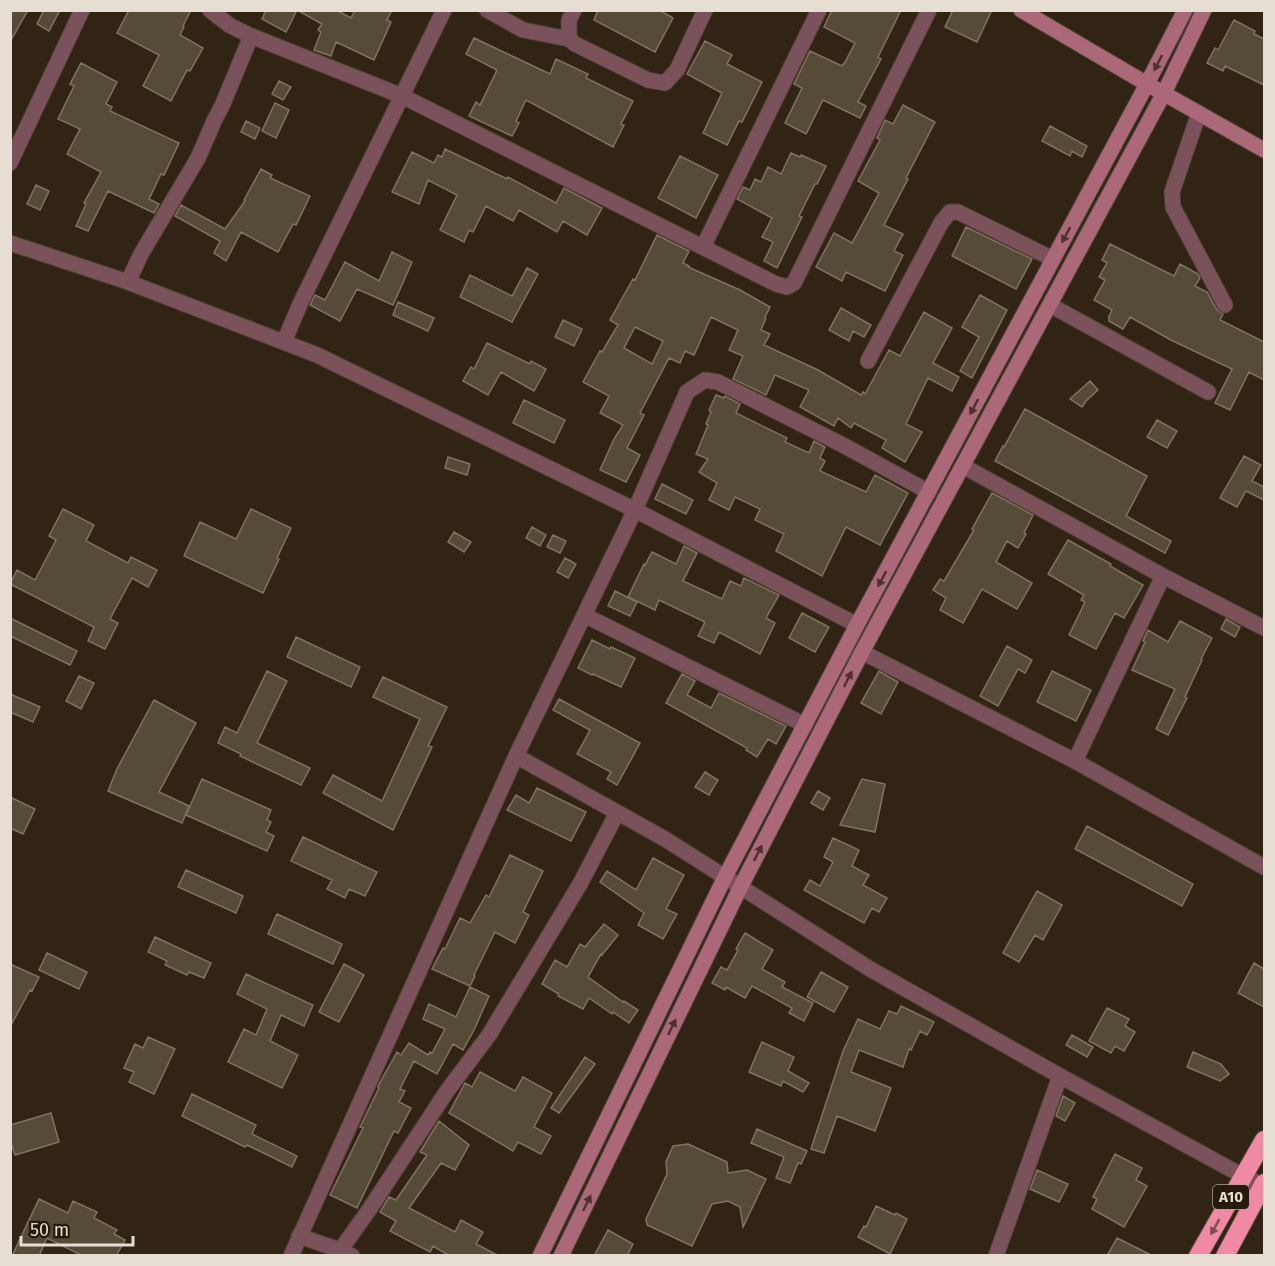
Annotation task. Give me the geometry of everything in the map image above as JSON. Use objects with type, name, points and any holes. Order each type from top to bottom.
[{"type":"highway","name":"A10","points":[[1198,1256],[1264,1140]]},
{"type":"highway","name":"A10","points":[[1225,1256],[1264,1185]]},
{"type":"main road","points":[[1021,10],[1264,150]]},
{"type":"main road","points":[[540,1256],[725,877],[1185,10]]},
{"type":"main road","points":[[561,1256],[741,886],[862,652],[1164,93],[1204,10]]},
{"type":"street","points":[[10,163],[82,10]]},
{"type":"street","points":[[210,10],[229,25],[251,36],[402,96],[776,284],[787,287],[794,283],[929,10]]},
{"type":"street","points":[[284,342],[300,304],[444,10]]},
{"type":"street","points":[[486,10],[523,30],[569,39],[648,80],[665,83],[677,70],[705,10]]},
{"type":"street","points":[[569,39],[569,20],[574,10]]},
{"type":"street","points":[[703,247],[819,10]]},
{"type":"street","points":[[129,282],[141,254],[198,158],[251,36]]},
{"type":"street","points":[[1199,113],[1172,192],[1173,207],[1225,305]]},
{"type":"street","points":[[868,361],[941,223],[950,212],[958,212],[1053,259]]},
{"type":"street","points":[[10,243],[129,282],[317,355],[635,510],[858,625]]},
{"type":"street","points":[[1050,305],[1208,392]]},
{"type":"street","points":[[291,1256],[516,756],[635,510],[687,392],[705,380],[718,382],[841,444],[929,492]]},
{"type":"street","points":[[963,466],[1162,576],[1264,628]]},
{"type":"street","points":[[1075,761],[1162,576]]},
{"type":"street","points":[[584,615],[805,725]]},
{"type":"street","points":[[862,652],[1075,761],[1264,867]]},
{"type":"street","points":[[516,756],[665,839],[870,969],[1060,1076],[1243,1176],[1264,1185]]},
{"type":"street","points":[[299,1236],[342,1254],[447,1091],[489,1035],[580,884],[617,813]]},
{"type":"street","points":[[996,1256],[1060,1076]]},
{"type":"building","points":[[10,10],[28,10],[10,42]]},
{"type":"building","points":[[44,10],[60,10],[49,31],[37,24]]},
{"type":"building","points":[[129,10],[191,10],[180,35],[203,48],[190,71],[187,70],[171,101],[143,86],[159,55],[117,33]]},
{"type":"building","points":[[266,10],[297,10],[286,32],[262,19]]},
{"type":"building","points":[[297,10],[336,10],[351,18],[355,10],[392,10],[387,20],[391,22],[374,60],[336,42],[331,56],[314,50],[321,32],[318,30],[322,24]]},
{"type":"building","points":[[598,10],[659,10],[673,18],[655,52],[594,20]]},
{"type":"building","points":[[832,10],[901,10],[878,57],[881,59],[858,102],[866,106],[860,118],[823,100],[806,134],[785,123],[802,88],[794,84],[810,51],[842,66],[855,43],[824,27]]},
{"type":"building","points":[[953,10],[992,10],[977,42],[945,27]]},
{"type":"building","points":[[1234,20],[1255,31],[1254,34],[1264,39],[1264,85],[1225,66],[1223,71],[1207,63],[1215,48],[1218,50]]},
{"type":"building","points":[[474,38],[550,74],[556,59],[588,74],[586,78],[633,101],[621,124],[624,125],[613,147],[526,100],[516,121],[519,123],[512,136],[469,116],[476,102],[480,105],[497,70],[466,54]]},
{"type":"building","points":[[705,41],[732,55],[727,64],[762,82],[742,122],[739,121],[727,145],[703,133],[722,93],[687,74]]},
{"type":"building","points":[[81,63],[117,82],[106,104],[112,107],[110,111],[179,143],[164,175],[161,174],[149,199],[159,204],[154,213],[108,191],[88,231],[76,226],[86,204],[84,203],[101,172],[67,154],[80,129],[58,119],[74,86],[70,84]]},
{"type":"building","points":[[279,81],[291,87],[283,100],[272,94]]},
{"type":"building","points":[[275,103],[289,110],[276,138],[262,131]]},
{"type":"building","points":[[903,105],[935,122],[884,225],[903,234],[894,251],[903,255],[885,291],[846,272],[842,281],[816,267],[834,233],[852,243],[879,193],[858,181],[880,140],[877,138],[885,120],[893,124]]},
{"type":"building","points":[[246,121],[260,128],[255,139],[241,132]]},
{"type":"building","points":[[1050,126],[1087,146],[1082,157],[1072,151],[1070,156],[1042,141]]},
{"type":"building","points":[[445,149],[507,179],[508,177],[556,203],[564,188],[602,208],[587,235],[563,221],[557,232],[519,210],[513,221],[486,206],[473,232],[469,230],[464,242],[440,230],[457,195],[428,180],[419,204],[392,192],[412,152],[434,163],[438,155],[442,157]]},
{"type":"building","points":[[791,153],[826,166],[799,216],[802,217],[777,268],[764,261],[773,242],[762,237],[772,218],[737,199],[743,187],[750,190],[755,179],[761,182],[768,167],[781,174]]},
{"type":"building","points":[[680,156],[718,175],[696,218],[658,198]]},
{"type":"building","points":[[261,169],[272,175],[270,178],[310,196],[296,225],[293,224],[278,252],[241,232],[226,261],[214,253],[220,241],[175,216],[181,205],[225,229],[245,201]]},
{"type":"building","points":[[36,185],[49,191],[40,210],[27,204]]},
{"type":"building","points":[[966,227],[1032,259],[1016,289],[952,256]]},
{"type":"building","points":[[657,235],[689,251],[683,263],[688,267],[740,290],[770,307],[761,330],[770,334],[764,345],[818,370],[861,395],[863,392],[865,394],[889,350],[900,356],[924,312],[952,328],[933,363],[959,377],[952,391],[928,378],[906,424],[922,432],[905,462],[882,448],[886,440],[854,423],[851,428],[838,418],[834,426],[800,407],[809,390],[775,375],[766,395],[733,379],[743,356],[729,350],[738,330],[711,317],[694,355],[685,351],[680,363],[669,358],[640,413],[644,415],[627,448],[640,455],[626,482],[600,470],[623,425],[600,413],[609,396],[583,382],[618,325],[610,320],[633,279],[635,280]],"holes":[[[635,327],[663,341],[652,364],[624,348]]]},
{"type":"building","points":[[1110,244],[1174,276],[1180,264],[1198,274],[1200,278],[1195,286],[1207,292],[1217,310],[1223,314],[1220,320],[1264,342],[1264,380],[1249,372],[1230,410],[1215,403],[1232,369],[1171,340],[1130,317],[1123,329],[1109,321],[1112,310],[1094,300],[1105,280],[1099,277],[1107,263],[1102,260]]},
{"type":"building","points":[[392,252],[412,262],[393,305],[357,289],[340,321],[310,305],[315,295],[325,300],[345,262],[379,281]]},
{"type":"building","points":[[527,268],[538,274],[512,322],[460,297],[470,275],[512,296]]},
{"type":"building","points":[[980,295],[1007,310],[972,378],[960,371],[979,337],[962,327]]},
{"type":"building","points":[[398,302],[434,318],[428,331],[393,315]]},
{"type":"building","points":[[841,308],[871,325],[864,337],[853,331],[849,341],[829,330]]},
{"type":"building","points":[[563,320],[582,329],[574,346],[555,337]]},
{"type":"building","points":[[487,343],[530,364],[531,361],[546,369],[534,391],[501,372],[488,395],[463,381],[471,367],[474,369]]},
{"type":"building","points":[[1090,381],[1098,390],[1082,407],[1070,399]]},
{"type":"building","points":[[716,395],[724,398],[725,396],[740,404],[736,413],[787,438],[785,442],[809,453],[814,441],[825,447],[820,458],[825,461],[820,471],[866,492],[875,475],[908,493],[880,545],[846,527],[822,576],[776,551],[784,534],[755,520],[760,509],[735,497],[729,510],[709,500],[717,483],[699,472],[708,459],[696,454],[708,425],[706,424],[711,412],[709,410]]},
{"type":"building","points":[[524,400],[565,420],[554,443],[513,423]]},
{"type":"building","points":[[1025,409],[1147,476],[1126,516],[1171,541],[1165,553],[995,461]]},
{"type":"building","points":[[1157,420],[1177,431],[1167,448],[1147,437]]},
{"type":"building","points":[[1244,456],[1261,465],[1252,481],[1264,487],[1264,500],[1246,491],[1237,507],[1220,498]]},
{"type":"building","points":[[448,457],[470,464],[467,475],[445,468]]},
{"type":"building","points":[[662,484],[693,500],[686,514],[655,499]]},
{"type":"building","points":[[992,493],[1033,515],[1018,548],[1007,541],[996,562],[1032,583],[1017,609],[982,589],[963,623],[940,610],[946,598],[933,590],[940,579],[944,581],[974,530],[972,529]]},
{"type":"building","points":[[63,509],[94,525],[86,541],[128,563],[131,557],[157,570],[148,587],[132,578],[110,619],[118,623],[105,649],[88,641],[94,627],[10,584],[17,570],[35,580],[56,540],[49,536]]},
{"type":"building","points":[[251,509],[291,528],[263,593],[184,556],[200,522],[236,539]]},
{"type":"building","points":[[532,527],[546,535],[540,546],[526,538]]},
{"type":"building","points":[[454,532],[471,542],[464,552],[448,542]]},
{"type":"building","points":[[553,535],[566,541],[560,553],[547,547]]},
{"type":"building","points":[[1068,540],[1143,585],[1124,618],[1115,613],[1096,649],[1069,635],[1085,602],[1081,600],[1084,595],[1048,574]]},
{"type":"building","points":[[684,546],[697,553],[683,581],[722,599],[730,581],[741,586],[744,578],[779,595],[766,618],[775,623],[760,654],[719,632],[714,643],[698,636],[705,622],[659,600],[655,610],[628,597],[652,552],[676,564]]},
{"type":"building","points":[[565,558],[576,564],[568,578],[557,572]]},
{"type":"building","points":[[615,591],[637,602],[630,616],[608,606]]},
{"type":"building","points":[[802,613],[829,627],[815,652],[789,638]]},
{"type":"building","points":[[10,618],[77,651],[70,665],[10,636]]},
{"type":"building","points":[[1226,619],[1240,627],[1235,637],[1221,629]]},
{"type":"building","points":[[1180,621],[1212,638],[1185,697],[1187,698],[1168,735],[1156,729],[1175,689],[1132,670],[1148,630],[1168,642]]},
{"type":"building","points":[[296,637],[360,667],[351,687],[287,657]]},
{"type":"building","points":[[592,640],[635,658],[621,687],[578,668]]},
{"type":"building","points":[[1007,646],[1032,660],[1025,673],[1018,669],[998,706],[980,696]]},
{"type":"building","points":[[267,671],[287,681],[257,743],[310,768],[301,785],[218,743],[225,727],[237,733]]},
{"type":"building","points":[[879,671],[898,682],[881,714],[861,703]]},
{"type":"building","points":[[1052,671],[1091,690],[1076,721],[1037,702]]},
{"type":"building","points":[[682,674],[695,681],[687,695],[711,708],[719,693],[786,726],[776,744],[768,739],[757,757],[746,750],[747,748],[666,703]]},
{"type":"building","points":[[79,676],[94,683],[81,709],[66,701]]},
{"type":"building","points":[[383,677],[447,707],[428,746],[432,747],[393,830],[323,793],[333,775],[382,801],[420,719],[373,697]]},
{"type":"building","points":[[10,694],[40,707],[33,722],[10,712]]},
{"type":"building","points":[[559,699],[640,743],[617,785],[607,779],[611,772],[577,754],[590,730],[553,710]]},
{"type":"building","points":[[154,700],[196,723],[159,792],[189,806],[182,823],[108,791],[117,769]]},
{"type":"building","points":[[705,772],[718,780],[709,795],[695,787]]},
{"type":"building","points":[[202,779],[271,810],[267,820],[271,822],[266,832],[274,836],[267,851],[186,815]]},
{"type":"building","points":[[862,779],[885,784],[875,832],[840,825]]},
{"type":"building","points":[[537,788],[586,812],[571,841],[507,810],[516,795],[529,803]]},
{"type":"building","points":[[818,791],[830,798],[823,810],[811,803]]},
{"type":"building","points":[[10,797],[35,809],[23,834],[10,828]]},
{"type":"building","points":[[1087,826],[1193,884],[1182,906],[1075,849]]},
{"type":"building","points":[[303,837],[377,872],[365,896],[349,889],[345,898],[327,889],[332,880],[291,861]]},
{"type":"building","points":[[833,838],[859,850],[852,866],[869,875],[863,885],[887,898],[879,912],[872,908],[864,923],[804,890],[810,880],[820,886],[833,862],[824,857]]},
{"type":"building","points":[[510,855],[543,871],[523,912],[529,915],[515,943],[495,932],[470,986],[432,969],[460,918],[470,923],[486,895],[489,897]]},
{"type":"building","points":[[653,858],[684,875],[666,909],[677,914],[663,939],[638,925],[644,913],[600,882],[607,871],[636,890]]},
{"type":"building","points":[[186,870],[243,896],[236,913],[178,887]]},
{"type":"building","points":[[1037,891],[1062,905],[1043,940],[1035,935],[1019,962],[1003,953]]},
{"type":"building","points":[[277,914],[342,944],[333,964],[268,934]]},
{"type":"building","points":[[604,924],[618,935],[601,954],[588,977],[638,1010],[629,1023],[589,998],[583,1009],[558,996],[559,994],[542,984],[555,960],[567,967],[580,944],[585,947]]},
{"type":"building","points":[[745,933],[773,950],[762,969],[785,982],[782,987],[813,1003],[804,1021],[789,1013],[792,1008],[752,986],[745,998],[726,987],[725,990],[712,983],[721,967],[727,970]]},
{"type":"building","points":[[155,937],[211,963],[204,978],[189,972],[187,975],[165,965],[167,961],[148,952]]},
{"type":"building","points":[[47,953],[87,972],[79,989],[39,970]]},
{"type":"building","points":[[1254,963],[1264,969],[1264,1007],[1238,993]]},
{"type":"building","points":[[10,964],[39,977],[10,1027]]},
{"type":"building","points":[[344,964],[364,975],[339,1022],[319,1012]]},
{"type":"building","points":[[821,972],[848,987],[834,1012],[807,997]]},
{"type":"building","points":[[246,974],[313,1005],[304,1026],[281,1015],[270,1041],[298,1055],[282,1088],[228,1062],[244,1029],[256,1035],[267,1009],[237,994]]},
{"type":"building","points":[[470,987],[489,996],[474,1030],[463,1050],[453,1044],[437,1074],[414,1061],[400,1089],[405,1091],[399,1102],[411,1108],[398,1133],[394,1131],[357,1208],[330,1195],[363,1128],[360,1127],[378,1086],[397,1052],[401,1055],[409,1043],[428,1055],[432,1053],[445,1029],[423,1019],[429,1004],[456,1017]]},
{"type":"building","points":[[901,1006],[934,1022],[927,1035],[920,1031],[911,1050],[909,1049],[903,1067],[859,1050],[851,1072],[891,1088],[875,1131],[837,1116],[824,1153],[811,1149],[843,1051],[858,1019],[880,1029],[889,1011],[897,1014]]},
{"type":"building","points":[[1107,1008],[1129,1019],[1125,1026],[1135,1032],[1124,1051],[1115,1046],[1111,1053],[1089,1041]]},
{"type":"building","points":[[1072,1035],[1093,1047],[1087,1057],[1066,1045]]},
{"type":"building","points":[[148,1037],[175,1049],[154,1094],[129,1082],[134,1072],[124,1068],[135,1044],[143,1048]]},
{"type":"building","points":[[762,1042],[794,1057],[788,1071],[809,1083],[803,1092],[783,1081],[781,1086],[749,1072]]},
{"type":"building","points":[[1193,1052],[1221,1064],[1229,1074],[1220,1081],[1187,1067]]},
{"type":"building","points":[[585,1057],[595,1064],[559,1113],[551,1108]]},
{"type":"building","points":[[480,1072],[515,1091],[523,1077],[552,1093],[534,1127],[551,1136],[541,1154],[518,1142],[513,1151],[449,1113],[465,1083],[472,1087]]},
{"type":"building","points":[[192,1094],[256,1125],[252,1134],[297,1156],[292,1167],[182,1116]]},
{"type":"building","points":[[1063,1096],[1075,1103],[1065,1121],[1056,1116]]},
{"type":"building","points":[[51,1113],[59,1142],[15,1155],[10,1140],[10,1125]]},
{"type":"building","points":[[439,1121],[469,1145],[455,1170],[441,1163],[409,1208],[455,1232],[461,1220],[483,1232],[476,1244],[499,1256],[450,1256],[433,1246],[430,1252],[390,1231],[396,1221],[380,1212],[389,1197],[396,1200],[427,1155],[420,1152]]},
{"type":"building","points":[[757,1129],[807,1151],[801,1164],[798,1163],[790,1183],[776,1178],[784,1157],[751,1143]]},
{"type":"building","points":[[688,1144],[727,1162],[728,1173],[747,1170],[766,1179],[743,1227],[740,1207],[728,1201],[712,1204],[692,1246],[647,1225],[646,1219],[667,1174],[666,1162],[673,1146]]},
{"type":"building","points":[[1115,1154],[1142,1168],[1136,1180],[1147,1186],[1124,1227],[1092,1209],[1097,1199],[1093,1197]]},
{"type":"building","points":[[1037,1170],[1068,1184],[1059,1202],[1030,1189]]},
{"type":"building","points":[[39,1199],[68,1213],[73,1201],[97,1212],[94,1218],[117,1230],[114,1234],[125,1240],[116,1256],[83,1256],[47,1238],[39,1256],[12,1256]]},
{"type":"building","points":[[876,1206],[907,1219],[890,1254],[858,1237],[864,1226],[866,1227]]},
{"type":"building","points":[[608,1230],[633,1244],[627,1256],[594,1256]]},
{"type":"building","points":[[1117,1238],[1153,1256],[1107,1256]]}]
